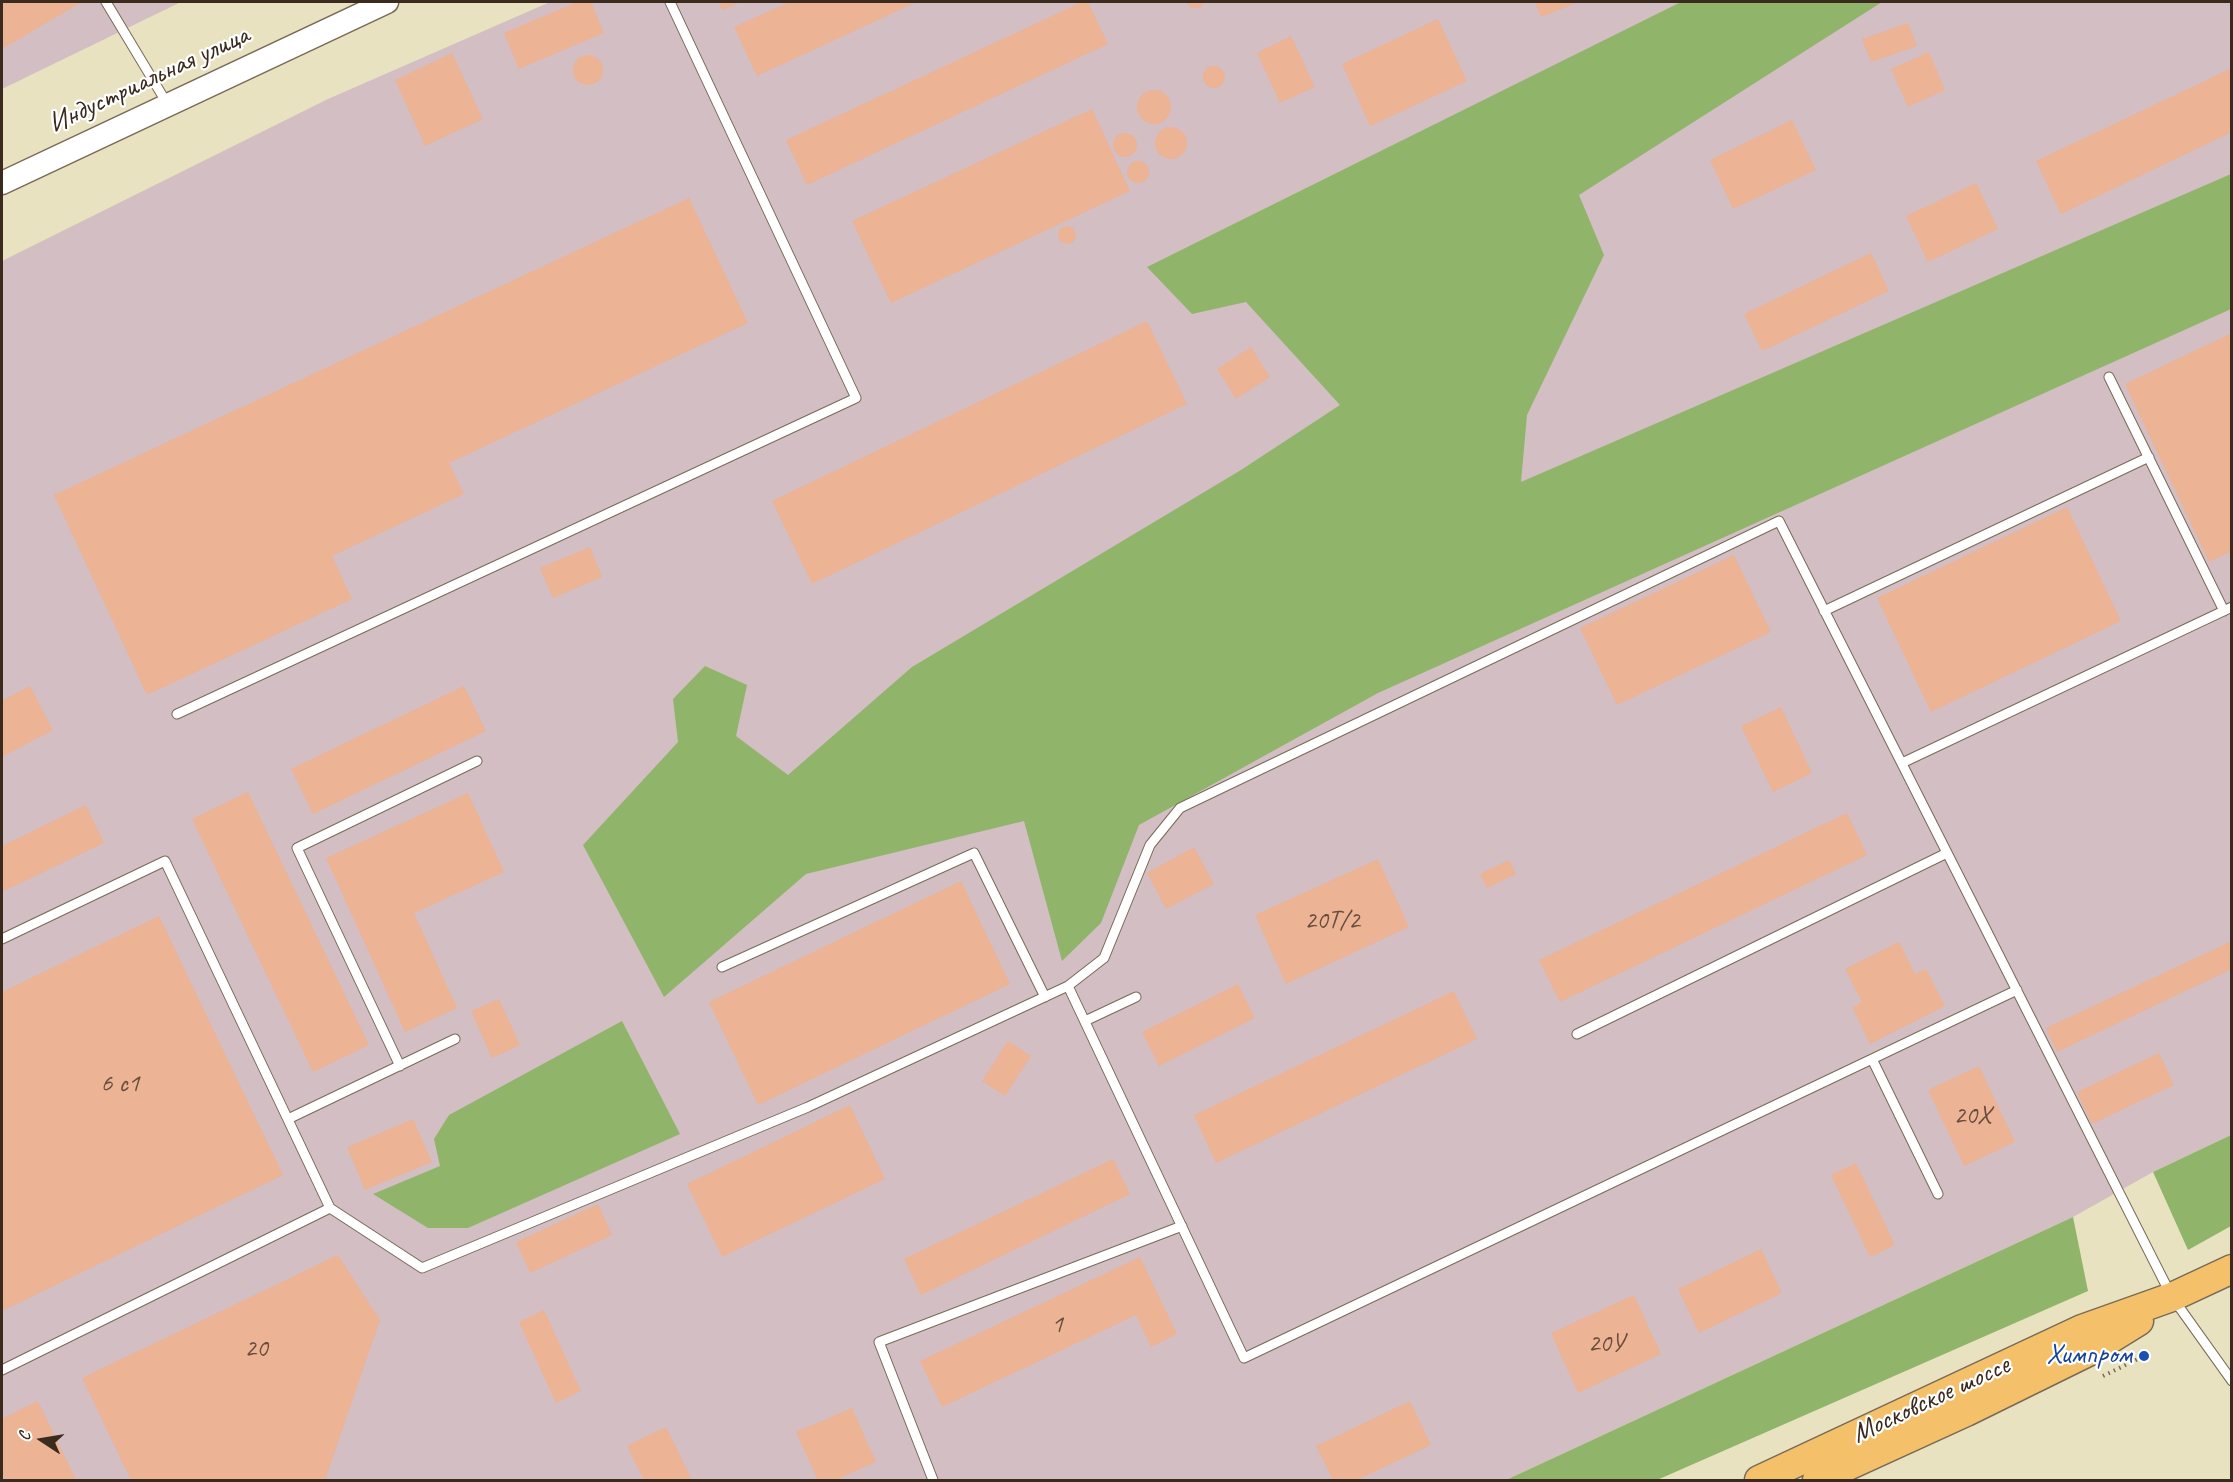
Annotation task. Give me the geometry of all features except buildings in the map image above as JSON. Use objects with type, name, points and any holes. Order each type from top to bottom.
[{"type":"main road","name":"Московское шоссе","points":[[1759,1480],[2082,1329],[2172,1296],[2232,1269]]},
{"type":"main road","name":"Московское шоссе","points":[[1817,1480],[2092,1350],[2125,1331],[2172,1296]]},
{"type":"street","name":"Индустриальная улица","points":[[2,183],[387,2]]},
{"type":"lane","points":[[106,2],[168,105]]},
{"type":"lane","points":[[177,714],[856,398],[670,2]]},
{"type":"lane","points":[[1902,763],[2228,609],[2109,377]]},
{"type":"lane","points":[[1824,611],[2149,457]]},
{"type":"lane","points":[[2,939],[165,861],[330,1208],[422,1268],[808,1107],[1068,986],[1104,958],[1150,845],[1180,808],[1779,521],[2172,1296],[2232,1381]]},
{"type":"lane","points":[[400,1066],[297,848],[477,761]]},
{"type":"lane","points":[[722,967],[974,853],[1045,997]]},
{"type":"lane","points":[[1577,1034],[1947,853]]},
{"type":"lane","points":[[1068,986],[1244,1358],[2017,990]]},
{"type":"lane","points":[[1085,1021],[1136,997]]},
{"type":"lane","points":[[288,1119],[455,1040]]},
{"type":"lane","points":[[1872,1059],[1938,1194]]},
{"type":"lane","points":[[2,1370],[330,1208]]},
{"type":"lane","points":[[933,1480],[879,1342],[1182,1226]]},
{"type":"path","points":[[2103,1376],[2144,1356]]},
{"type":"shaded area","points":[[2,2],[181,2],[2,89]]},
{"type":"shaded area","points":[[550,2],[2231,2],[2231,1135],[2153,1172],[2073,1217],[1506,1480],[2,1480],[2,261],[328,99]]},
{"type":"green space","points":[[1681,2],[1882,2],[1579,195],[1604,255],[1527,415],[1521,482],[2231,174],[2231,309],[1378,693],[1139,825],[1101,923],[1062,961],[1024,821],[806,874],[664,997],[583,845],[678,742],[673,699],[705,666],[747,685],[736,736],[788,775],[912,667],[1241,470],[1340,405],[1246,302],[1192,314],[1147,267]]},
{"type":"green space","points":[[622,1021],[680,1134],[468,1228],[428,1228],[373,1194],[440,1166],[434,1139],[449,1115]]},
{"type":"green space","points":[[2231,1135],[2231,1226],[2188,1250],[2153,1172]]},
{"type":"green space","points":[[2073,1217],[2088,1291],[1657,1480],[1506,1480]]},
{"type":"place","name":"Химпром","points":[[2144,1356]]}]
